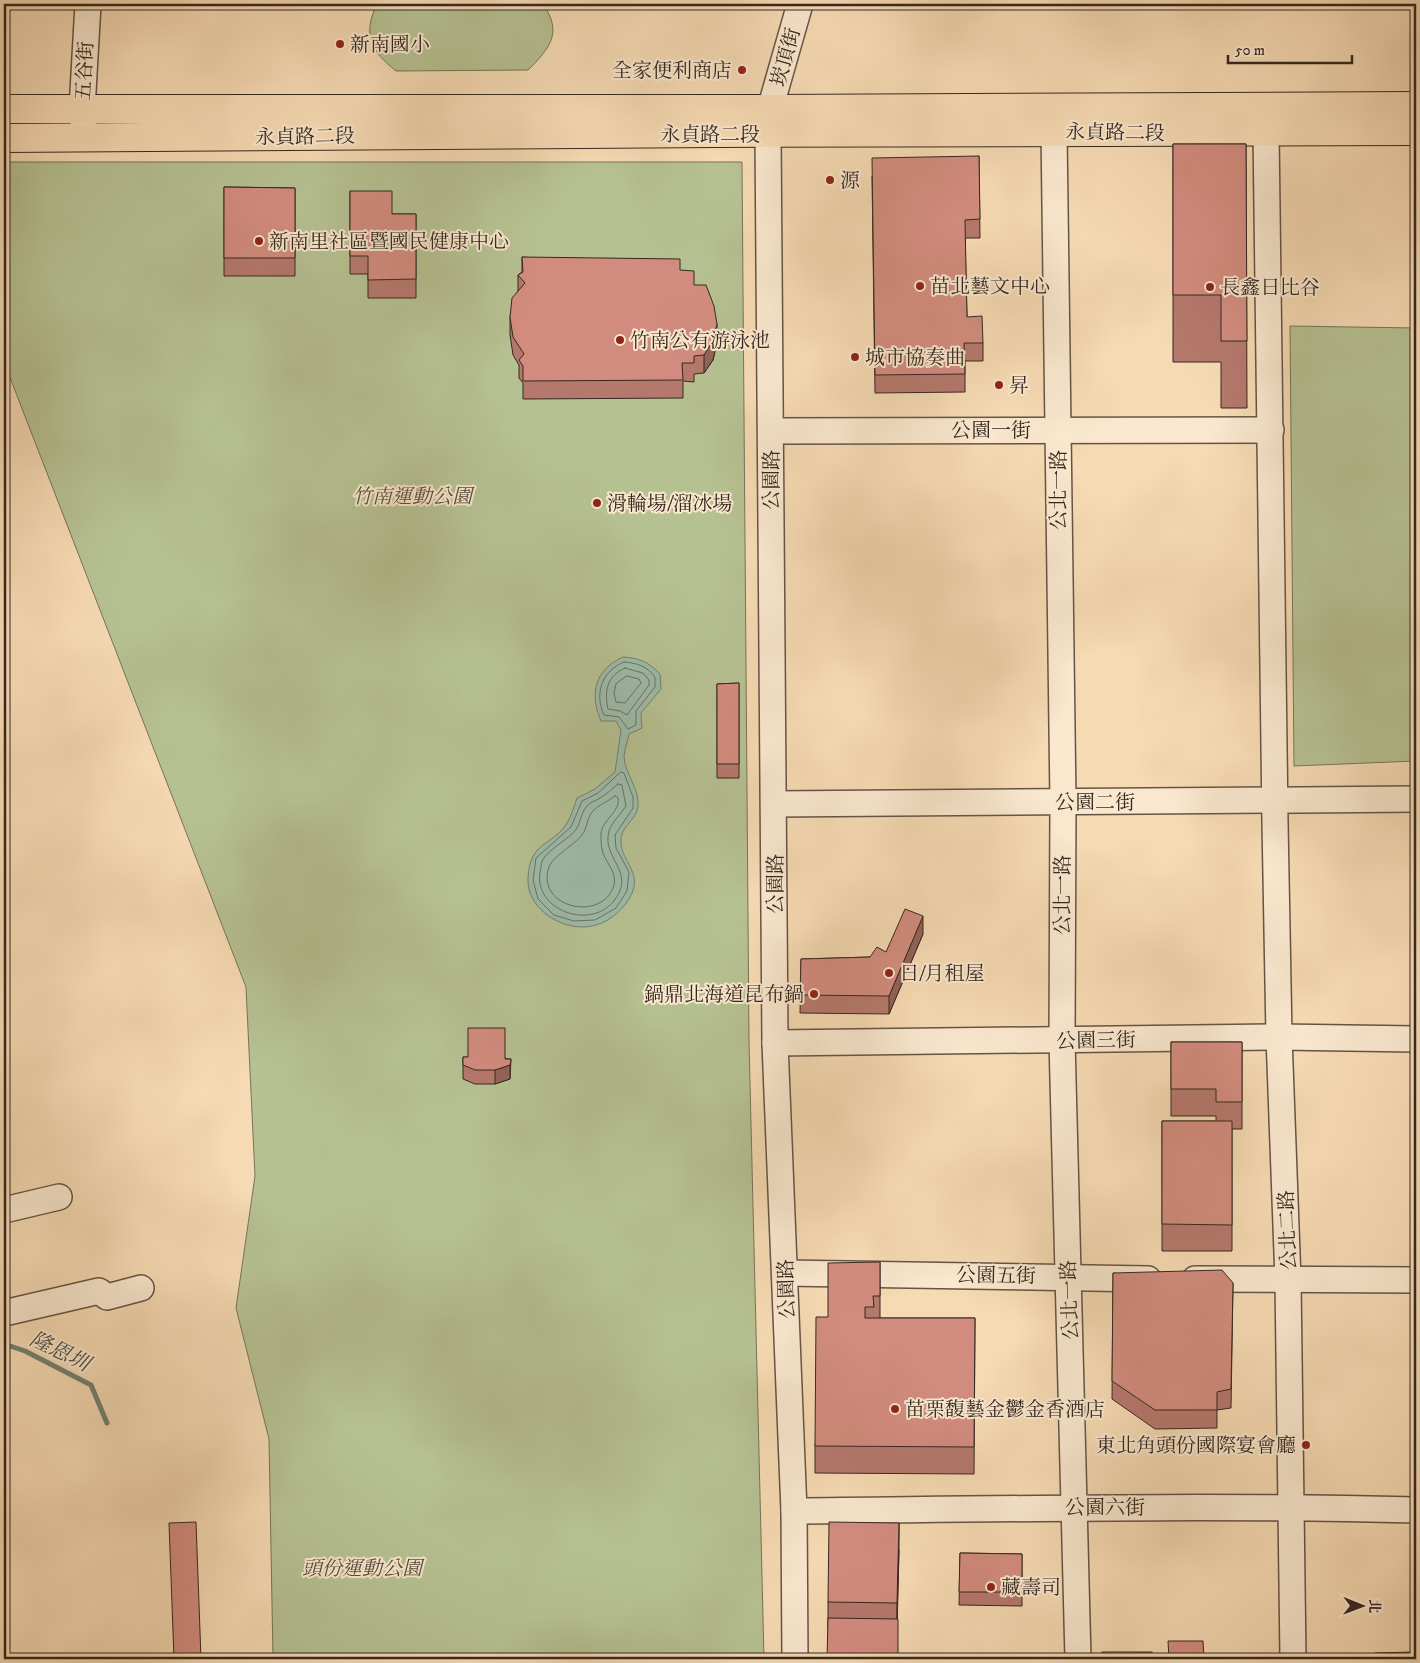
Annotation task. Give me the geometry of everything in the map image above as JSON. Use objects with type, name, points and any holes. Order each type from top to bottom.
[{"type":"main road","name":"永貞路二段","points":[[4,109],[769,122],[1054,131],[1163,120],[1416,106]]},
{"type":"main road","name":"永貞路二段","points":[[4,138],[84,138],[769,122],[1163,120],[1266,132],[1416,131]]},
{"type":"street","name":"五谷街","points":[[84,138],[82,109],[88,4]]},
{"type":"street","name":"崁頂街","points":[[769,122],[800,4]]},
{"type":"street","name":"公園路","points":[[769,122],[775,1043],[794,1511],[795,1659]]},
{"type":"street","name":"公北一路","points":[[1054,131],[1062,802],[1062,1041],[1078,1659]]},
{"type":"street","name":"公北二路","points":[[1266,132],[1279,1037],[1288,1280],[1292,1659]]},
{"type":"street","name":"公園一街","points":[[771,431],[1270,430]]},
{"type":"street","name":"公園二街","points":[[774,804],[1416,799]]},
{"type":"street","name":"公園三街","points":[[775,1043],[1279,1037],[1416,1039]]},
{"type":"street","points":[[4,1210],[60,1197]]},
{"type":"street","name":"公園五街","points":[[785,1273],[1416,1280]]},
{"type":"street","points":[[4,1313],[99,1291],[107,1297],[141,1288]]},
{"type":"street","name":"公園六街","points":[[794,1511],[1075,1507],[1291,1507],[1416,1510]]},
{"type":"green space","points":[[377,4],[543,4],[549,14],[553,32],[548,47],[528,70],[396,71],[380,56],[372,42],[370,25]]},
{"type":"green space","name":"竹南運動公園","points":[[4,162],[742,162],[749,1041],[764,1659],[273,1659],[269,1439],[236,1308],[255,1176],[246,987],[4,362]]},
{"type":"green space","points":[[1290,326],[1416,328],[1416,761],[1294,766]]},
{"type":"water","points":[[623,657],[634,658],[652,666],[660,674],[661,689],[641,713],[642,728],[629,734],[624,754],[625,763],[638,800],[637,812],[621,837],[624,855],[633,873],[634,886],[626,903],[612,917],[596,925],[585,927],[573,926],[561,923],[550,917],[534,901],[529,890],[530,866],[537,850],[561,831],[567,823],[577,798],[595,789],[615,772],[621,730],[616,721],[601,721],[597,711],[595,692],[597,683],[606,669]]},
{"type":"building","points":[[1173,144],[1246,144],[1247,341],[1221,341],[1221,295],[1173,295]]},
{"type":"building","name":"苗北藝文中心","points":[[979,156],[980,219],[965,220],[967,317],[982,316],[983,343],[964,343],[965,374],[875,375],[872,158]]},
{"type":"building","name":"新南里社區暨國民健康中心","points":[[224,187],[295,188],[295,258],[224,258]]},
{"type":"building","points":[[350,191],[392,191],[392,214],[416,214],[416,279],[368,280],[368,256],[350,256]]},
{"type":"building","points":[[522,257],[680,259],[680,270],[694,271],[694,285],[706,285],[714,306],[717,324],[713,341],[704,355],[694,356],[694,363],[682,363],[683,380],[523,381],[523,366],[519,360],[524,354],[513,337],[510,317],[512,298],[525,283],[518,275],[523,272]]},
{"type":"building","points":[[739,683],[739,764],[717,764],[717,684]]},
{"type":"building","points":[[905,909],[923,916],[889,996],[800,995],[801,959],[870,957],[877,947],[886,952]]},
{"type":"building","points":[[468,1028],[505,1028],[505,1059],[511,1059],[510,1065],[495,1070],[475,1070],[463,1065],[463,1057],[468,1057]]},
{"type":"building","points":[[1171,1042],[1242,1042],[1242,1102],[1216,1102],[1216,1089],[1171,1089]]},
{"type":"building","points":[[1162,1121],[1232,1121],[1232,1225],[1162,1224]]},
{"type":"building","name":"苗栗馥藝金鬱金香酒店","points":[[880,1262],[880,1296],[873,1296],[874,1307],[865,1307],[865,1318],[975,1318],[974,1447],[815,1446],[816,1317],[828,1317],[828,1263]]},
{"type":"building","points":[[1222,1270],[1233,1283],[1231,1389],[1217,1392],[1217,1410],[1155,1410],[1112,1381],[1113,1273]]},
{"type":"building","points":[[196,1522],[201,1659],[174,1659],[169,1523]]},
{"type":"building","points":[[829,1522],[899,1523],[897,1603],[828,1602]]},
{"type":"building","name":"藏壽司","points":[[960,1553],[1022,1554],[1022,1592],[959,1592]]},
{"type":"building","points":[[828,1618],[898,1619],[898,1659],[827,1659]]},
{"type":"building","points":[[1412,1630],[1416,1630],[1416,1659],[1375,1659],[1375,1653],[1412,1652]]},
{"type":"building","points":[[1168,1641],[1203,1641],[1204,1659],[1169,1659]]},
{"type":"building","points":[[1102,1652],[1152,1652],[1152,1659],[1102,1659]]},
{"type":"waterway","name":"隆恩圳","points":[[4,1344],[25,1351],[91,1385],[107,1423]]},
{"type":"place","name":"新南國小","points":[[340,44]]},
{"type":"place","name":"全家便利商店","points":[[742,70]]},
{"type":"place","name":"源","points":[[830,180]]},
{"type":"place","name":"新南里社區暨國民健康中心","points":[[259,241]]},
{"type":"place","name":"苗北藝文中心","points":[[920,286]]},
{"type":"place","name":"長鑫日比谷","points":[[1210,287]]},
{"type":"place","name":"竹南公有游泳池","points":[[620,340]]},
{"type":"place","name":"城市協奏曲","points":[[855,357]]},
{"type":"place","name":"昇","points":[[999,385]]},
{"type":"place","name":"滑輪場/溜冰場","points":[[597,503]]},
{"type":"place","name":"日/月租屋","points":[[889,973]]},
{"type":"place","name":"鍋鼎北海道昆布鍋","points":[[814,994]]},
{"type":"place","name":"苗栗馥藝金鬱金香酒店","points":[[895,1409]]},
{"type":"place","name":"東北角頭份國際宴會廳","points":[[1306,1445]]},
{"type":"place","name":"藏壽司","points":[[991,1587]]},
{"type":"park label","name":"頭份運動公園","points":[[362,1568]]}]
